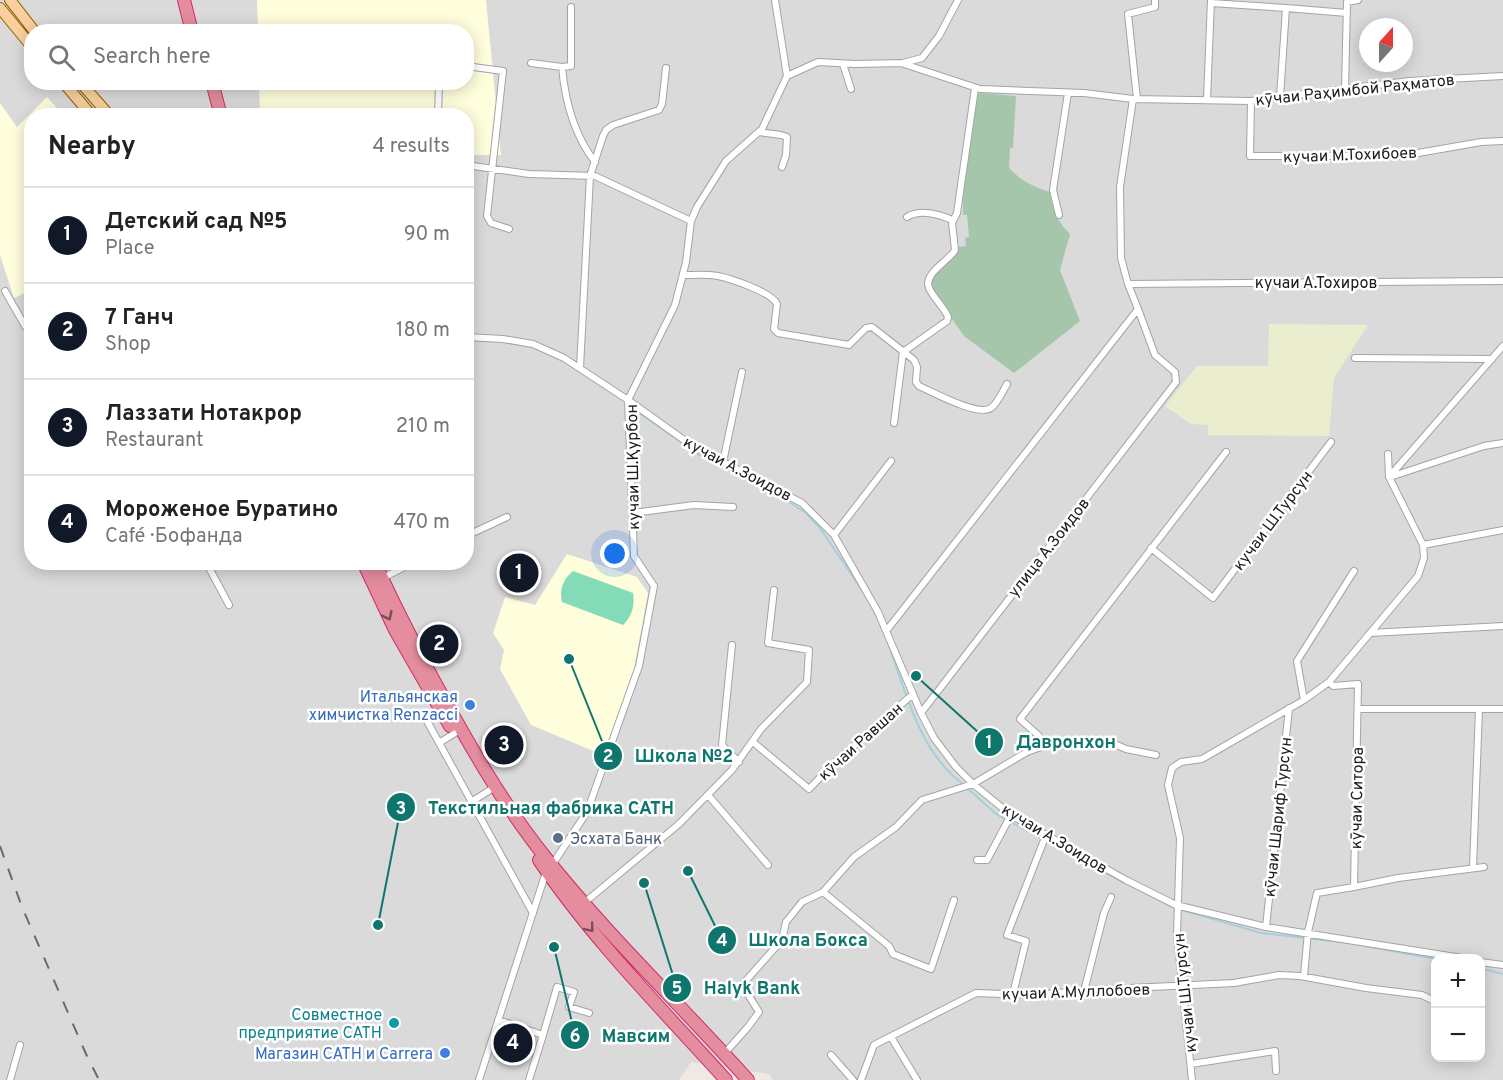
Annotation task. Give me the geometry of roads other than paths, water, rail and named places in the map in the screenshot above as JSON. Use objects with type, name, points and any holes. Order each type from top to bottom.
[{"type":"highway","points":[[184,0],[190,24]]},
{"type":"highway","points":[[192,0],[197,24]]},
{"type":"highway","points":[[207,90],[212,108]]},
{"type":"highway","points":[[214,90],[219,108]]},
{"type":"highway","points":[[367,570],[409,657],[490,790],[549,868],[724,1054],[741,1078]]},
{"type":"highway","points":[[378,570],[460,728],[488,775],[587,925],[726,1080]]},
{"type":"main road","points":[[10,0],[29,24]]},
{"type":"main road","points":[[0,8],[24,37]]},
{"type":"main road","points":[[70,90],[85,108]]},
{"type":"main road","points":[[88,90],[103,108]]},
{"type":"street","points":[[775,0],[787,76],[818,62],[903,63],[921,58],[939,36],[958,0]]},
{"type":"street","points":[[887,630],[1138,309],[1121,258],[1120,187],[1135,99],[1128,14],[1155,7],[1155,0]]},
{"type":"street","points":[[1345,90],[1347,1],[1358,0]]},
{"type":"street","points":[[1207,100],[1211,2],[1347,13]]},
{"type":"street","points":[[531,63],[571,66],[571,7]]},
{"type":"street","points":[[1280,97],[1286,8]]},
{"type":"street","name":"кӯчаи Раҳимбой Раҳматов","points":[[903,63],[975,88],[1135,99],[1251,101],[1409,81],[1503,76]]},
{"type":"street","points":[[843,64],[851,89]]},
{"type":"street","points":[[474,67],[503,71],[487,216],[491,223],[509,229]]},
{"type":"street","points":[[562,67],[564,84],[579,139],[595,162]]},
{"type":"street","points":[[580,369],[590,176],[606,130],[614,125],[659,110],[662,104],[666,68]]},
{"type":"street","name":"кучаи Ш.Қурбон","points":[[479,1080],[549,868],[587,812],[639,666],[654,586],[634,556],[628,400],[675,305],[684,275],[691,221],[697,207],[726,161],[762,129],[787,76]]},
{"type":"street","points":[[894,423],[903,352],[947,321],[948,317],[929,288],[928,282],[930,276],[955,250],[952,220],[957,213],[975,88]]},
{"type":"street","points":[[438,108],[439,90]]},
{"type":"street","points":[[1059,215],[1053,190],[1068,93]]},
{"type":"street","name":"кучаи М.Тохибоев","points":[[1251,101],[1250,156],[1401,156],[1480,142],[1503,141]]},
{"type":"street","points":[[759,132],[787,137],[786,155],[782,167]]},
{"type":"street","points":[[474,166],[530,174],[595,176],[691,221]]},
{"type":"street","points":[[907,218],[914,213],[942,216],[952,220]]},
{"type":"street","points":[[684,275],[722,277],[770,296],[777,304],[774,328],[778,333],[849,345],[869,327],[916,363],[915,377],[919,386],[981,411],[991,408],[1007,384]]},
{"type":"street","name":"кучаи А.Тохиров","points":[[1128,284],[1503,281]]},
{"type":"street","points":[[5,291],[24,324]]},
{"type":"street","name":"улица А.Зоидов","points":[[921,713],[1176,382],[1175,372],[1155,355],[1138,309]]},
{"type":"street","name":"кучаи А.Зоидов","points":[[474,337],[533,344],[564,358],[691,445],[802,503],[834,535],[887,630],[910,697],[934,738],[967,785],[1045,837],[1176,907],[1308,937],[1433,954]]},
{"type":"street","points":[[1389,477],[1503,346]]},
{"type":"street","points":[[1355,358],[1492,359]]},
{"type":"street","points":[[723,462],[742,372]]},
{"type":"street","name":"кучаи Ш.Турсун","points":[[1151,548],[1213,598],[1331,442]]},
{"type":"street","points":[[1389,477],[1484,446],[1503,443]]},
{"type":"street","points":[[1027,752],[1039,736],[1020,719],[1226,452]]},
{"type":"street","points":[[1388,454],[1389,477],[1423,545],[1503,530]]},
{"type":"street","points":[[834,535],[891,461]]},
{"type":"street","points":[[633,513],[694,505],[733,507]]},
{"type":"street","points":[[474,532],[507,517]]},
{"type":"street","name":"кӯчаи Шариф Турсун","points":[[1176,907],[1180,838],[1168,785],[1172,768],[1181,762],[1202,759],[1304,700],[1329,682],[1418,576],[1424,558],[1423,545]]},
{"type":"street","points":[[210,570],[230,605]]},
{"type":"street","points":[[382,578],[398,570]]},
{"type":"street","points":[[1304,700],[1297,661],[1354,571]]},
{"type":"street","points":[[583,903],[679,824],[739,762],[761,729],[807,682],[809,650],[768,643],[774,590]]},
{"type":"street","points":[[1370,633],[1503,626]]},
{"type":"street","points":[[732,645],[722,745],[739,762]]},
{"type":"street","name":"кӯчаи Ситора","points":[[1329,682],[1334,686],[1358,684],[1354,887]]},
{"type":"street","name":"кӯчаи Равшан","points":[[753,742],[808,789],[831,765],[910,697]]},
{"type":"street","name":"кӯчаи Шариф Турсун","points":[[1266,927],[1289,708]]},
{"type":"street","points":[[1358,709],[1503,709]]},
{"type":"street","points":[[1473,868],[1479,709]]},
{"type":"street","points":[[427,721],[533,913]]},
{"type":"street","points":[[439,743],[455,734]]},
{"type":"street","points":[[724,1054],[759,1012],[742,985],[782,940],[786,922],[802,902],[823,892],[854,857],[896,827],[922,800],[967,785],[1027,752],[1044,746],[1110,742],[1126,749],[1156,755]]},
{"type":"street","points":[[471,802],[490,790]]},
{"type":"street","points":[[708,795],[768,865]]},
{"type":"street","points":[[977,860],[987,860],[1011,815]]},
{"type":"street","points":[[1013,994],[1026,940],[1007,935],[1045,837]]},
{"type":"street","points":[[1304,976],[1308,937],[1317,893],[1398,878],[1484,867]]},
{"type":"street","points":[[823,892],[890,946],[893,954],[931,969],[954,900]]},
{"type":"street","points":[[1084,991],[1104,913],[1111,897]]},
{"type":"street","name":"кучаи Ш.Турсун","points":[[1176,907],[1192,1080]]},
{"type":"street","points":[[1485,963],[1503,965]]},
{"type":"street","name":"кучаи А.Муллобоев","points":[[861,1080],[874,1045],[976,993],[1037,995],[1184,987],[1234,983],[1279,975],[1304,976],[1366,988],[1422,995],[1431,1000]]},
{"type":"street","points":[[529,1080],[557,987],[574,992],[569,1007],[589,1013]]},
{"type":"street","points":[[498,1020],[543,1035]]},
{"type":"street","points":[[891,1037],[917,1080]]},
{"type":"street","points":[[10,1080],[20,1045]]},
{"type":"street","points":[[1191,1064],[1275,1052],[1276,1071]]},
{"type":"street","points":[[831,1055],[853,1080]]},
{"type":"waterway","points":[[635,410],[698,454],[780,496],[806,513],[820,528],[862,590]]},
{"type":"waterway","points":[[888,643],[908,701],[925,738],[948,771],[963,784]]},
{"type":"waterway","points":[[967,788],[996,814],[1172,907],[1261,933],[1350,943]]},
{"type":"waterway","points":[[1365,946],[1431,958]]},
{"type":"waterway","points":[[1485,969],[1503,974]]},
{"type":"railway","points":[[0,846],[22,907],[99,1080]]},
{"type":"place","name":"Детский сад №5","points":[[519,573]]},
{"type":"place","name":"7 Ганч","points":[[439,644]]},
{"type":"place","name":"Школа №2","points":[[569,659]]},
{"type":"place","name":"Давронхон","points":[[916,676]]},
{"type":"place","name":"Итальянская химчистка Renzacci","points":[[470,705]]},
{"type":"place","name":"Лаззати Нотакрор","points":[[504,745]]},
{"type":"place","name":"Эсxата Банк","points":[[558,838]]},
{"type":"place","name":"Школа Бокса","points":[[688,871]]},
{"type":"place","name":"Halyk Bank","points":[[644,883]]},
{"type":"place","name":"Текстильная фабрика САТН","points":[[378,925]]},
{"type":"place","name":"Мавсим","points":[[554,947]]},
{"type":"place","name":"Совместное предприятие CATH","points":[[394,1023]]},
{"type":"place","name":"Мороженое Буратино","points":[[513,1043]]},
{"type":"place","name":"Магазин САТН и Carrera","points":[[445,1053]]}]
